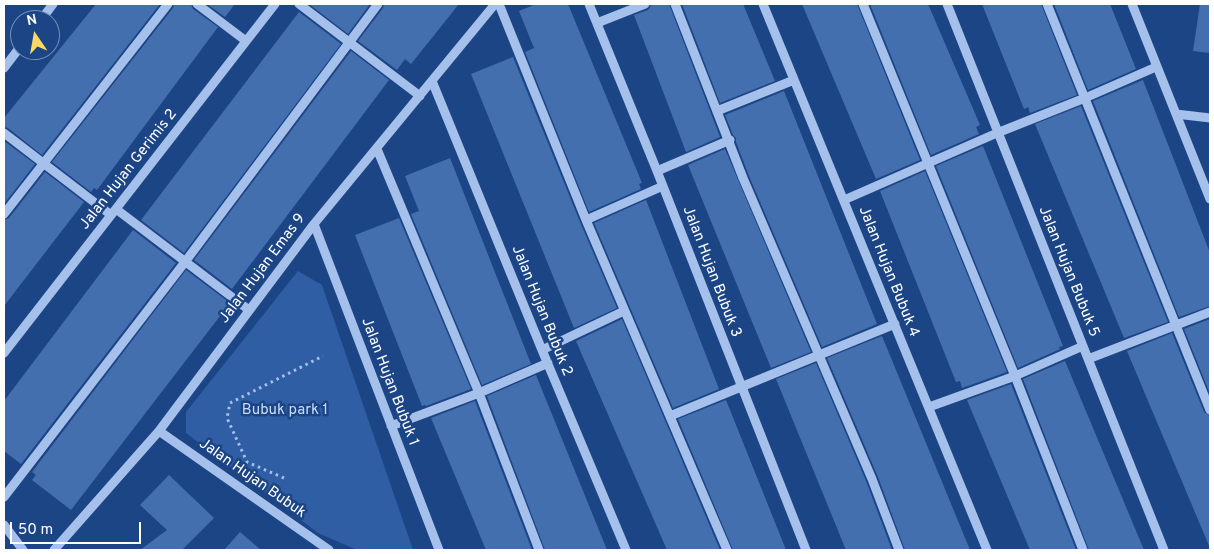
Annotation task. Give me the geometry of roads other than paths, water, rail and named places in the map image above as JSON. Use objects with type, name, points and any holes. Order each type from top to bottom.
[{"type":"street","points":[[4,214],[168,4]]},
{"type":"street","points":[[197,4],[246,42]]},
{"type":"street","name":"Jalan Hujan Gerimis 2","points":[[4,353],[275,4]]},
{"type":"street","points":[[299,4],[420,96]]},
{"type":"street","points":[[4,497],[185,262],[378,4]]},
{"type":"street","points":[[497,4],[624,311],[726,550]]},
{"type":"street","name":"Jalan Hujan Emas 9","points":[[54,550],[159,431],[314,224],[497,4]]},
{"type":"street","name":"Jalan Hujan Bubuk 3","points":[[589,4],[663,186],[806,550]]},
{"type":"street","points":[[597,24],[645,4]]},
{"type":"street","points":[[674,4],[730,140],[743,178],[825,353],[899,550]]},
{"type":"street","name":"Jalan Hujan Bubuk 4","points":[[763,4],[987,550]]},
{"type":"street","points":[[863,4],[1015,376],[1083,550]]},
{"type":"street","name":"Jalan Hujan Bubuk 5","points":[[947,4],[1164,550]]},
{"type":"street","points":[[1047,4],[1210,410]]},
{"type":"street","points":[[1132,4],[1210,199]]},
{"type":"street","points":[[844,200],[997,132],[1085,98],[1156,67]]},
{"type":"street","points":[[717,111],[794,80]]},
{"type":"street","name":"Jalan Hujan Bubuk 2","points":[[432,81],[626,550]]},
{"type":"street","points":[[1176,114],[1210,118]]},
{"type":"street","points":[[4,133],[249,310]]},
{"type":"street","points":[[657,171],[730,140]]},
{"type":"street","points":[[377,149],[479,393],[539,550]]},
{"type":"street","points":[[586,220],[663,186]]},
{"type":"street","name":"Jalan Hujan Bubuk 1","points":[[314,224],[439,550]]},
{"type":"street","points":[[542,350],[624,311]]},
{"type":"street","points":[[1088,359],[1210,312]]},
{"type":"street","points":[[670,416],[895,324]]},
{"type":"street","points":[[929,407],[1015,376],[1082,346]]},
{"type":"street","points":[[391,426],[479,393],[548,363]]},
{"type":"street","name":"Jalan Hujan Bubuk","points":[[159,431],[328,550]]},
{"type":"street","points":[[4,541],[6,529]]},
{"type":"street","points":[[6,529],[23,550]]},
{"type":"park label","name":"Bubuk park 1","points":[[285,411]]}]
